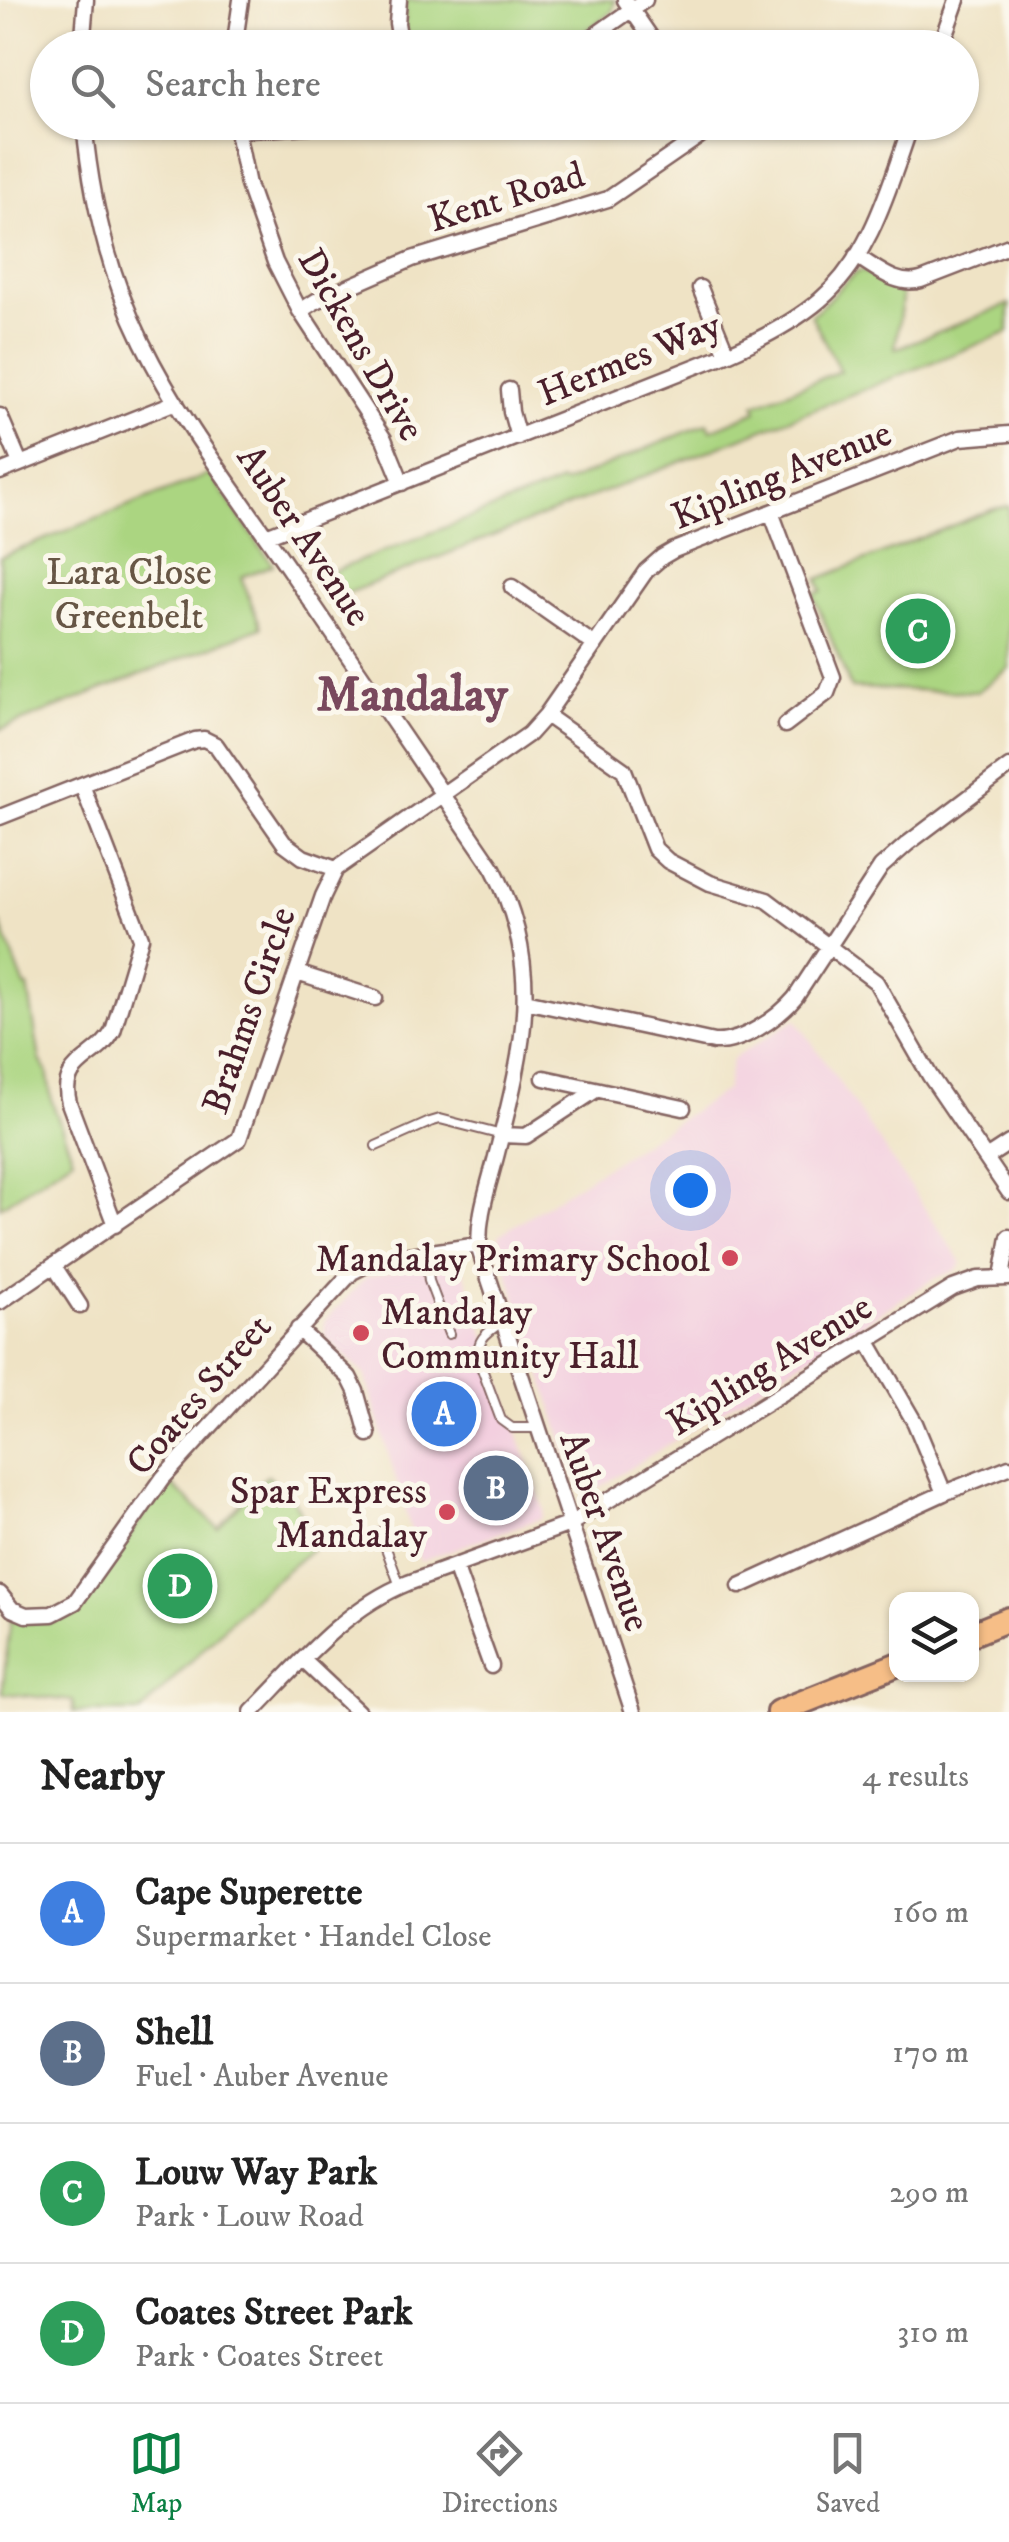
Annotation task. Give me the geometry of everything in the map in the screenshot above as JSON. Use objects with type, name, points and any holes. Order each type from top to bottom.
[{"type":"main road","points":[[979,1631],[1009,1619]]},
{"type":"main road","points":[[778,1712],[889,1667]]},
{"type":"street","points":[[84,30],[86,0]]},
{"type":"street","points":[[237,30],[241,0]]},
{"type":"street","points":[[398,30],[399,0]]},
{"type":"street","points":[[598,30],[628,5],[645,0]]},
{"type":"street","points":[[946,30],[957,0]]},
{"type":"street","points":[[628,5],[645,30]]},
{"type":"street","name":"Auber Avenue","points":[[86,140],[95,205],[114,274],[141,340],[176,402],[493,868],[511,906],[522,948],[524,1035],[480,1220],[481,1259],[633,1712]]},
{"type":"street","name":"Dickens Drive","points":[[238,140],[248,185],[275,262],[300,311],[377,427],[402,483]]},
{"type":"street","name":"Kent Road","points":[[300,311],[412,259],[608,199],[691,140]]},
{"type":"street","name":"Hermes Way","points":[[266,536],[727,354],[771,332],[822,299],[856,256],[877,218],[905,140]]},
{"type":"street","points":[[856,256],[907,283],[1009,246]]},
{"type":"street","points":[[700,288],[727,354]]},
{"type":"street","points":[[509,390],[510,412],[518,437]]},
{"type":"street","points":[[0,472],[176,402]]},
{"type":"street","points":[[0,416],[20,464]]},
{"type":"street","name":"Kipling Avenue","points":[[442,793],[518,742],[546,715],[646,572],[662,557],[960,438],[1009,434]]},
{"type":"street","points":[[771,512],[833,678],[827,693],[785,725]]},
{"type":"street","points":[[512,587],[595,645]]},
{"type":"street","points":[[546,715],[624,770],[655,849],[668,862],[710,884],[767,900],[879,986],[930,1076],[1009,1192]]},
{"type":"street","points":[[0,817],[195,740],[208,740],[216,745],[284,843],[303,857],[336,869]]},
{"type":"street","points":[[525,1001],[714,1042],[744,1036],[787,1008],[890,858],[1009,767]]},
{"type":"street","points":[[82,785],[141,938],[110,1038],[76,1066],[66,1085],[68,1103],[115,1225]]},
{"type":"street","name":"Brahms Circle","points":[[0,1302],[239,1139],[323,896],[336,869],[442,793]]},
{"type":"street","points":[[297,973],[374,998]]},
{"type":"street","points":[[544,1078],[683,1108]]},
{"type":"street","points":[[502,1136],[526,1136],[596,1090]]},
{"type":"street","points":[[986,1158],[1009,1143]]},
{"type":"street","points":[[1005,1278],[1009,1237]]},
{"type":"street","name":"Coates Street","points":[[0,1594],[12,1610],[26,1616],[52,1614],[75,1602],[163,1478],[352,1272],[376,1260],[479,1244]]},
{"type":"street","points":[[54,1266],[80,1306]]},
{"type":"street","name":"Kipling Avenue","points":[[570,1524],[953,1288],[978,1279],[1005,1278]]},
{"type":"street","points":[[298,1330],[353,1384],[368,1434]]},
{"type":"street","points":[[867,1340],[915,1423],[944,1493]]},
{"type":"street","points":[[740,1586],[944,1493],[1009,1468]]},
{"type":"street","points":[[252,1712],[336,1628],[400,1586],[570,1524]]},
{"type":"street","points":[[455,1566],[491,1666]]},
{"type":"street","points":[[303,1660],[358,1712]]},
{"type":"lane","points":[[376,1146],[436,1120],[502,1136]]},
{"type":"lane","points":[[426,1252],[430,1281],[449,1334]]},
{"type":"lane","points":[[502,1322],[481,1338],[479,1361],[501,1420],[512,1428],[538,1428]]},
{"type":"lane","points":[[380,1532],[400,1586]]},
{"type":"shaded area","name":"Mandalay Primary School","points":[[796,1019],[962,1263],[957,1270],[934,1279],[595,1490],[578,1485],[501,1252],[499,1235],[726,1090],[732,1059]]},
{"type":"shaded area","points":[[452,1261],[463,1269],[544,1510],[542,1518],[420,1561],[365,1375],[325,1337],[324,1322],[366,1277]]},
{"type":"green space","points":[[405,0],[615,0],[612,12],[587,30],[405,30]]},
{"type":"green space","points":[[859,271],[900,289],[895,349],[1009,304],[1009,332],[328,601],[313,579],[563,484],[707,423],[711,430],[757,411],[755,404],[840,371],[811,315]]},
{"type":"green space","name":"Lara Close Greenbelt","points":[[210,474],[273,565],[241,577],[261,627],[0,730],[0,557]]},
{"type":"green space","points":[[1009,506],[1009,668],[977,692],[851,688],[813,594],[822,591],[818,579]]},
{"type":"green space","points":[[0,922],[28,987],[40,1060],[47,1071],[52,1102],[73,1158],[0,1207]]},
{"type":"green space","points":[[267,1475],[293,1499],[318,1544],[254,1597],[141,1712],[73,1712],[73,1701],[2,1693],[11,1618],[46,1622],[78,1609],[168,1481],[218,1528]]},
{"type":"place","name":"Louw Way Park","points":[[918,631]]},
{"type":"place","name":"Mandalay Primary School","points":[[730,1258]]},
{"type":"place","name":"Mandalay Community Hall","points":[[361,1333]]},
{"type":"place","name":"Cape Superette","points":[[444,1414]]},
{"type":"place","name":"Shell","points":[[496,1488]]},
{"type":"place","name":"Spar Express Mandalay","points":[[447,1512]]},
{"type":"place","name":"Coates Street Park","points":[[180,1586]]},
{"type":"district","name":"Mandalay","points":[[412,693]]}]
